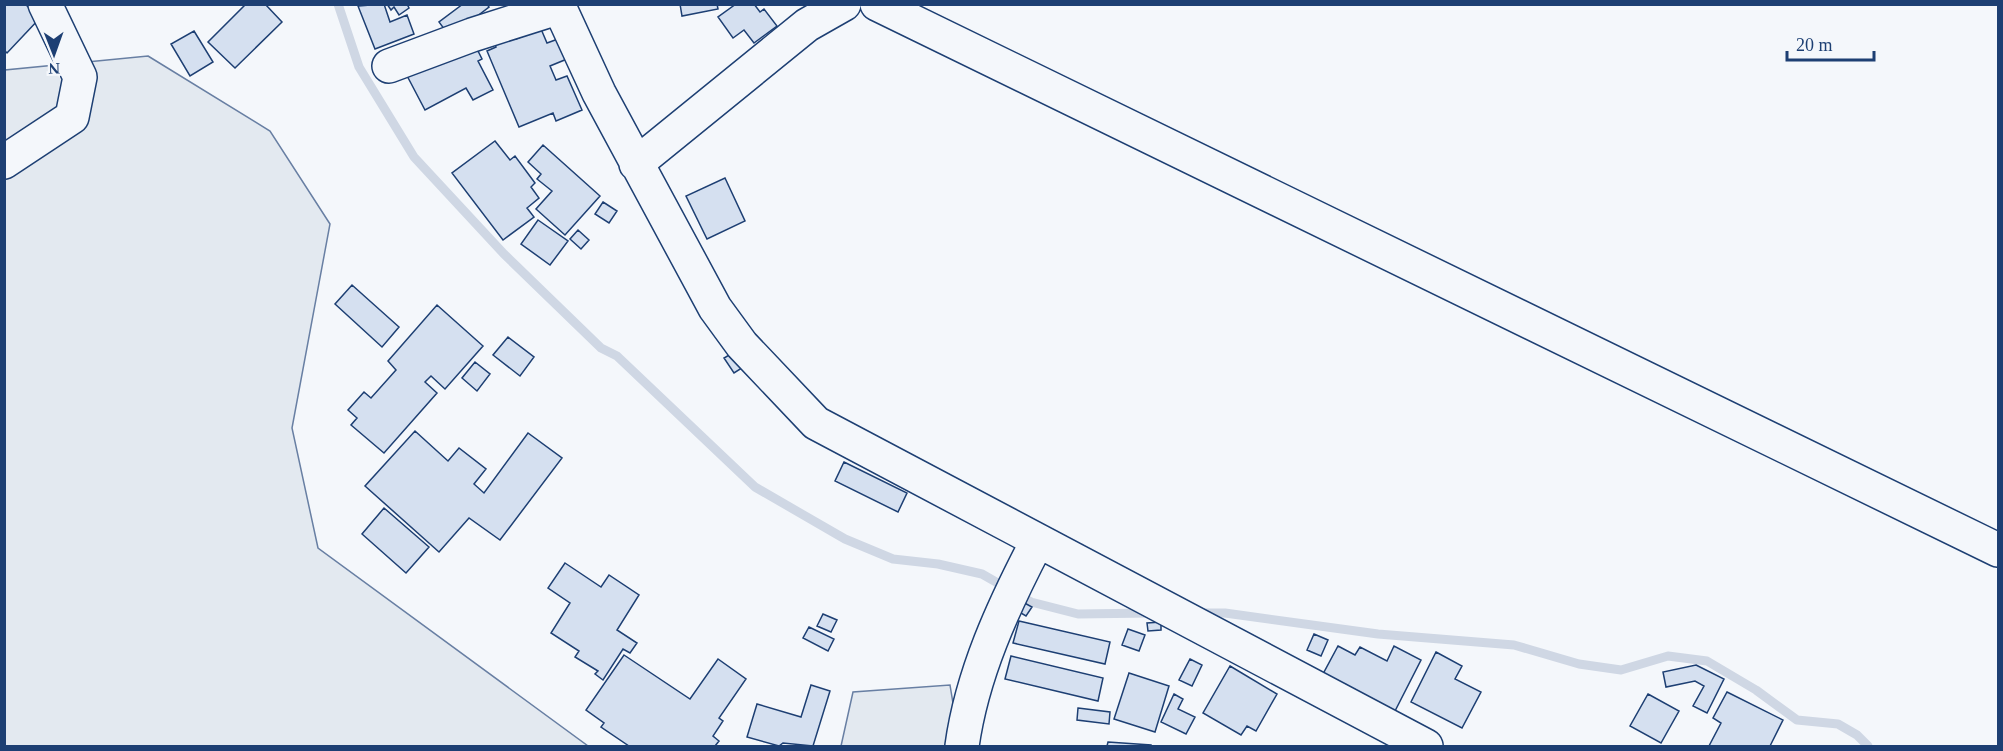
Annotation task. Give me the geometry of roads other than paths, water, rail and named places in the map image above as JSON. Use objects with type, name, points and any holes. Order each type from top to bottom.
[{"type":"street","points":[[4,162],[72,117],[80,77],[45,4]]},
{"type":"street","points":[[636,164],[807,26],[844,4]]},
{"type":"street","points":[[877,4],[1998,550]]},
{"type":"street","points":[[390,66],[559,6],[636,164],[715,308],[742,345],[816,423],[1426,747]]},
{"type":"street","points":[[962,747],[968,707],[1004,605],[1037,542]]},
{"type":"waterway","points":[[338,4],[359,67],[414,157],[504,254],[601,348],[617,356],[755,487],[845,539],[893,559],[938,564],[982,574],[1031,602],[1078,614],[1152,613]]},
{"type":"waterway","points":[[1198,613],[1225,613],[1378,634],[1514,645],[1579,664],[1621,670],[1668,656],[1707,661],[1756,690],[1797,720],[1838,724],[1857,735],[1868,746]]}]
